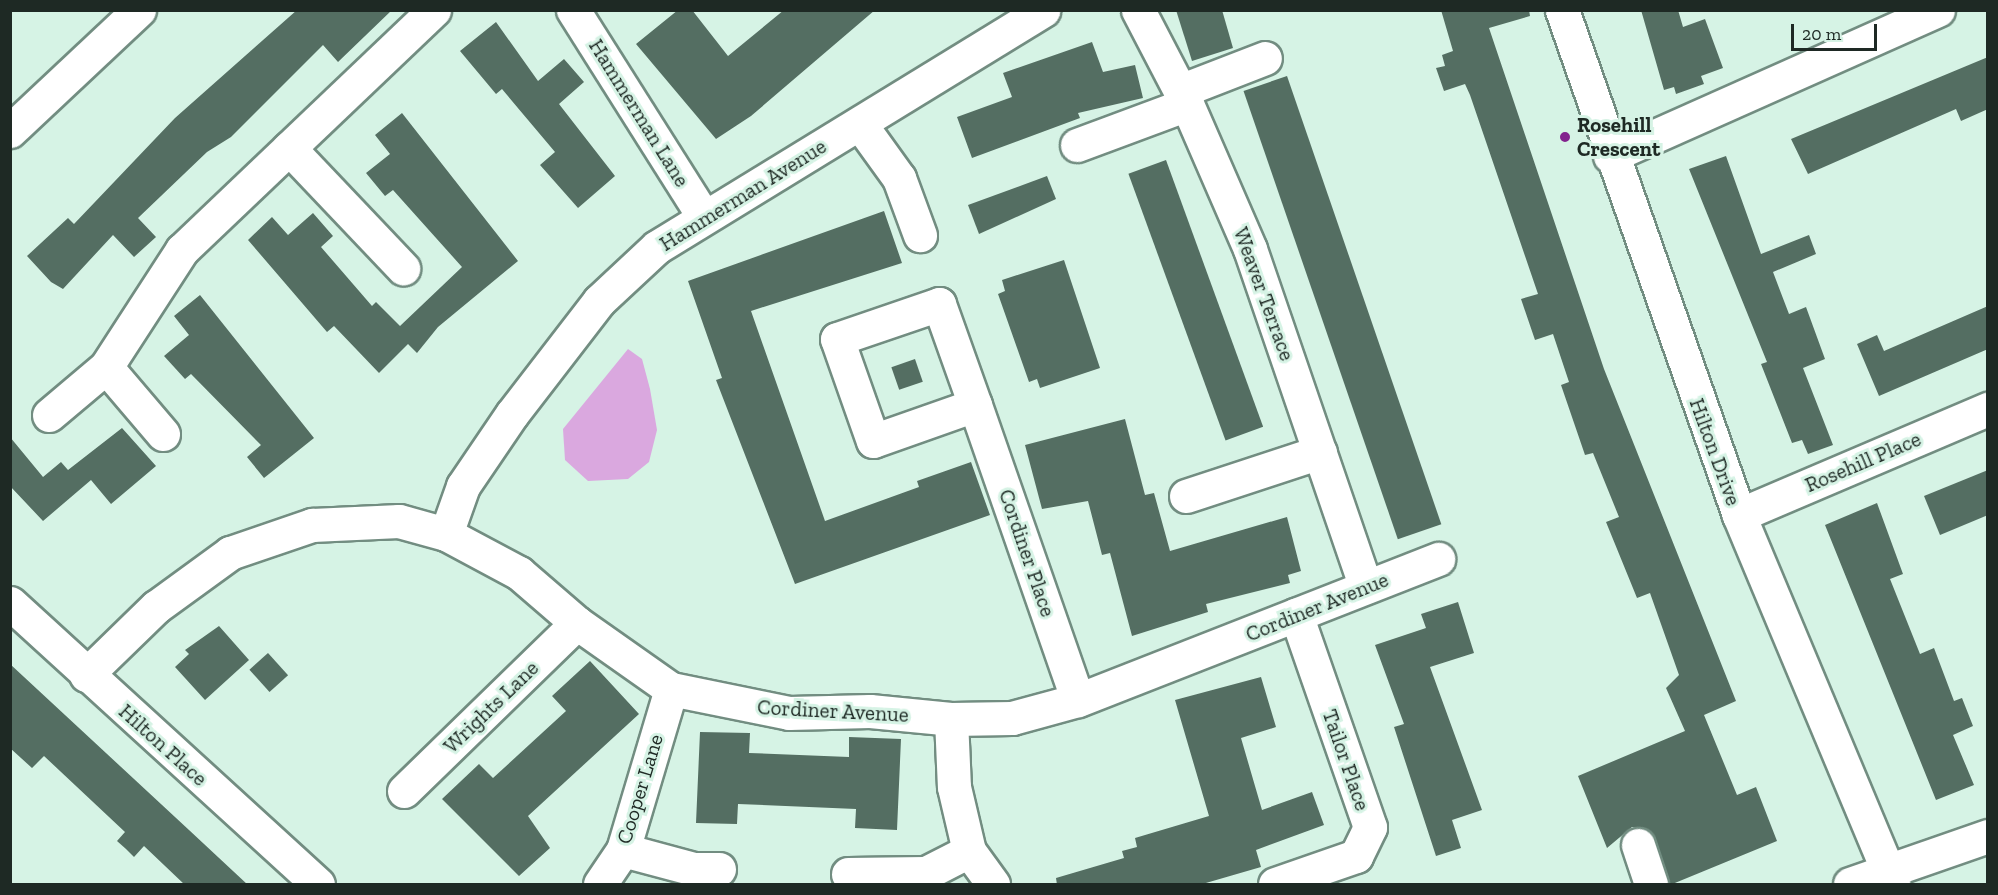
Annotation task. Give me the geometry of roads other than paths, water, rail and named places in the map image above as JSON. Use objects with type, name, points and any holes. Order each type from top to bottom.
[{"type":"street","points":[[10,131],[139,10]]},
{"type":"street","points":[[49,415],[106,367],[182,250],[434,10]]},
{"type":"street","name":"Hammerman Lane","points":[[573,10],[703,216]]},
{"type":"street","name":"Hammerman Avenue","points":[[446,534],[464,486],[599,301],[657,248],[703,216],[860,124],[1043,10]]},
{"type":"street","name":"Weaver Terrace","points":[[1138,10],[1183,97],[1250,249],[1366,587]]},
{"type":"street","name":"Hilton Drive","points":[[1562,10],[1610,156],[1739,514],[1890,878]]},
{"type":"street","points":[[1610,156],[1938,10]]},
{"type":"street","points":[[1077,145],[1265,58]]},
{"type":"street","points":[[860,124],[899,178],[920,235]]},
{"type":"street","points":[[289,148],[403,268]]},
{"type":"street","name":"Cordiner Place","points":[[975,405],[873,441],[837,339],[939,303],[975,405],[1078,700]]},
{"type":"street","points":[[106,367],[163,434]]},
{"type":"street","name":"Rosehill Place","points":[[1739,514],[1988,409]]},
{"type":"street","points":[[1186,496],[1320,452]]},
{"type":"street","name":"Cordiner Avenue","points":[[86,675],[156,607],[230,553],[312,525],[399,521],[446,534],[519,573],[577,623],[671,689],[789,713],[870,711],[951,719],[1012,718],[1078,700],[1438,559]]},
{"type":"street","name":"Hilton Place","points":[[10,603],[316,884]]},
{"type":"street","name":"Tailor Place","points":[[1275,885],[1356,856],[1370,827],[1296,615]]},
{"type":"street","name":"Wrights Lane","points":[[404,791],[577,623]]},
{"type":"street","name":"Cooper Lane","points":[[600,885],[623,850],[671,689]]},
{"type":"street","points":[[951,719],[954,787],[969,851],[993,885]]},
{"type":"street","points":[[1850,885],[1890,878],[1988,836]]},
{"type":"street","points":[[1638,845],[1651,885]]},
{"type":"street","points":[[623,850],[694,869],[719,869]]},
{"type":"street","points":[[848,874],[926,873],[969,851]]},
{"type":"place","name":"Rosehill Crescent","points":[[1565,137]]}]
